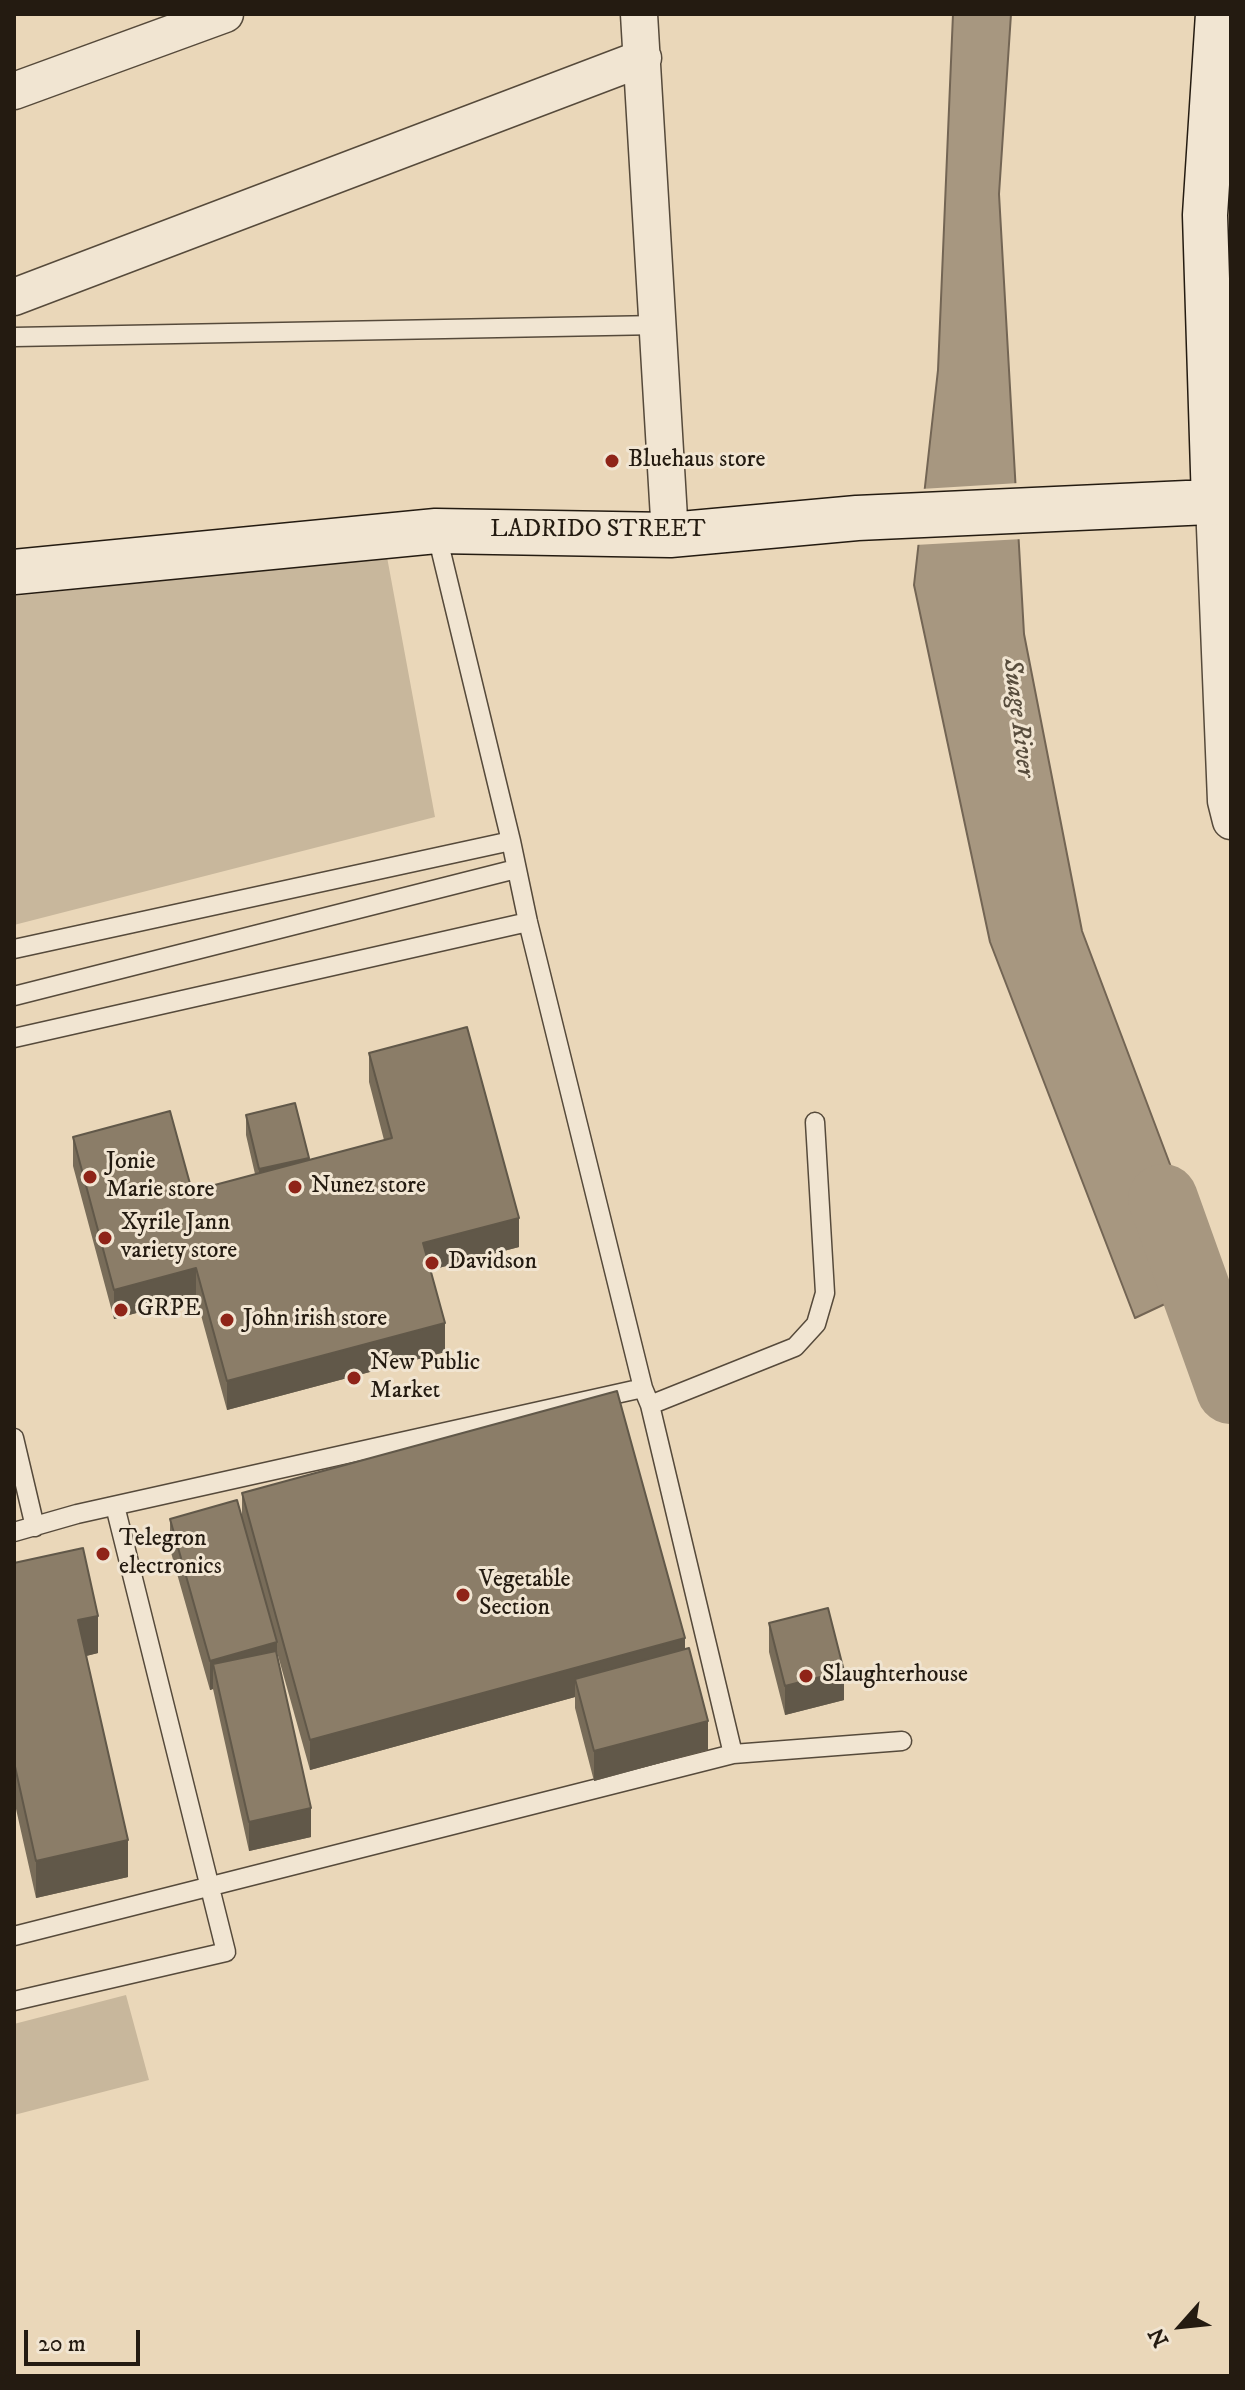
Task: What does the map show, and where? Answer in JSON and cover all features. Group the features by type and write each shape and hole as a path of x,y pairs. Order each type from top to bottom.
{"street":[{"path":"14,91 225,14"},
{"path":"639,14 670,535"},
{"path":"1218,14 1205,215 1222,502 1226,801 1231,821"},
{"path":"14,297 643,58"},
{"name":"LADRIDO STREET","path":"14,572 436,531 670,535 857,518 1222,502"}],"lane":[{"path":"14,337 659,325"},
{"path":"436,531 528,922 733,1754"},
{"path":"14,949 511,841"},
{"path":"14,996 516,869"},
{"path":"14,1038 528,922"},
{"path":"14,1532 115,1506 646,1396 795,1347 816,1324 825,1293 815,1122"},
{"path":"14,1438 35,1527"},
{"path":"14,2001 226,1952 115,1506"},
{"path":"14,1936 733,1754 902,1741"}],"shaded area":[{"path":"387,557 435,817 14,925 14,596"},
{"path":"126,1995 149,2080 14,2115 14,2024"}],"water":[{"path":"953,14 1011,14 999,194 1024,634 1082,931 1214,1281 1135,1318 990,942 914,585 938,370"}],"pier":[{"path":"1019,483 1022,539 915,545 921,489"}],"building":[{"path":"467,1027 519,1218 423,1243 445,1323 227,1381 196,1268 114,1290 73,1137 170,1111 192,1191 392,1138 369,1053"},
{"path":"295,1103 309,1158 259,1169 246,1115"},
{"name":"Vegetable Section","path":"617,1391 685,1638 310,1740 242,1493"},
{"path":"237,1500 277,1642 210,1661 170,1519"},
{"path":"83,1548 98,1616 78,1620 128,1840 36,1861 14,1762 14,1563"},
{"path":"828,1608 844,1671 785,1686 769,1623"},
{"path":"689,1648 708,1721 594,1751 575,1679"},
{"path":"276,1651 311,1808 249,1822 213,1664"}],"waterway":[{"name":"Suage River","path":"1163,1199 1231,1389"}],"place":[{"name":"Bluehaus store","path":"612,461"},
{"name":"Jonie Marie store","path":"90,1177"},
{"name":"Nunez store","path":"295,1187"},
{"name":"Xyrile Jann variety store","path":"105,1238"},
{"name":"Davidson","path":"432,1263"},
{"name":"GRPE","path":"121,1310"},
{"name":"John irish store","path":"227,1320"},
{"name":"New Public Market","path":"354,1378"},
{"name":"Telegron electronics","path":"103,1554"},
{"name":"Vegetable Section","path":"463,1595"},
{"name":"Slaughterhouse","path":"806,1676"}]}
